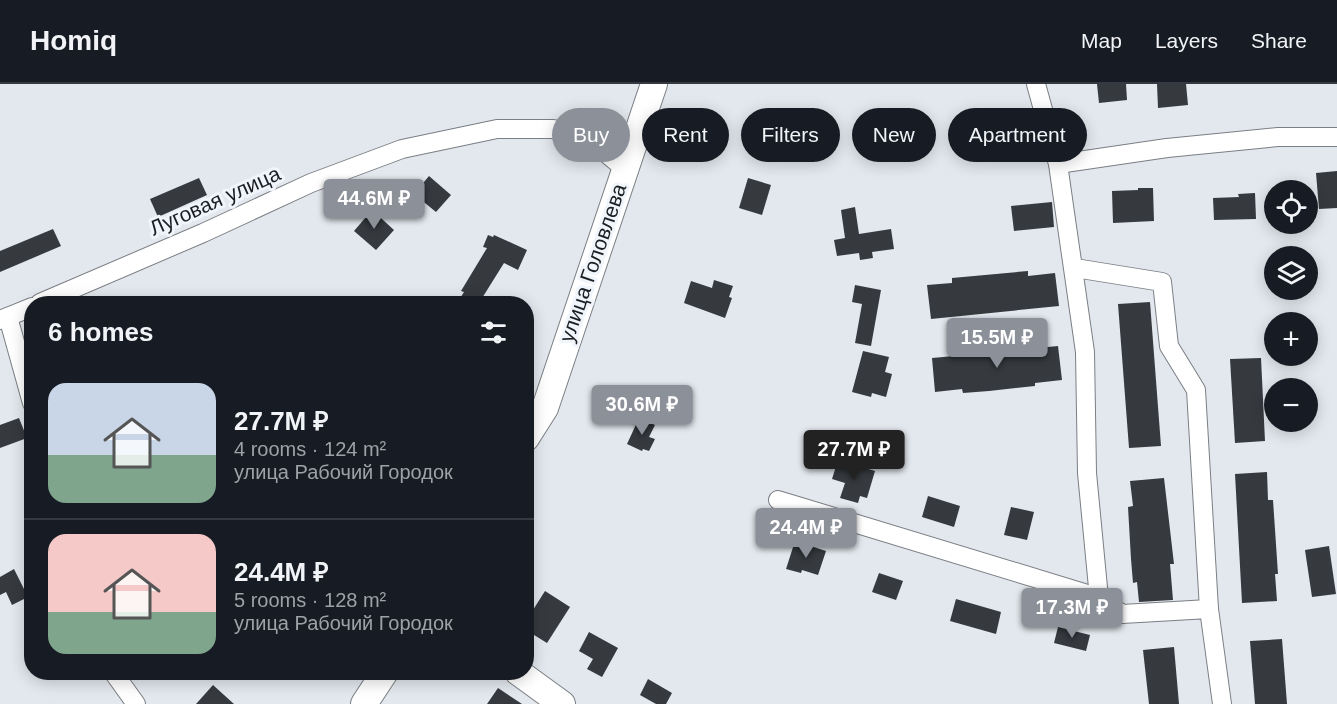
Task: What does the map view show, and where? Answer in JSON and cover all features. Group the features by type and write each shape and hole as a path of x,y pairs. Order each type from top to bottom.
{"main road":[{"name":"улица Головлева","path":"534,425 545,408 654,84"},
{"path":"364,704 380,680"},
{"path":"529,680 562,704"}],"street":[{"path":"1036,84 1058,164 1085,352 1087,473 1099,598"},
{"name":"Луговая улица","path":"56,296 311,183 402,149 497,129 553,129 588,138 625,169"},
{"path":"1058,164 1167,148 1267,138 1337,137"},
{"path":"1074,268 1162,282 1169,346 1196,390 1210,618 1222,704"},
{"path":"24,310 4,318 24,379"},
{"path":"778,500 1081,592 1099,598 1122,614 1210,618"},
{"path":"119,680 136,704"}],"building":[{"path":"1097,84 1126,84 1127,100 1099,103"},
{"path":"1157,84 1186,84 1188,105 1158,108"},
{"path":"1337,171 1337,208 1319,209 1316,173"},
{"path":"429,176 451,195 436,212 414,194"},
{"path":"199,178 207,195 158,217 150,199"},
{"path":"748,178 771,185 762,215 739,208"},
{"path":"1138,188 1153,188 1154,221 1113,223 1112,191 1138,190"},
{"path":"1255,193 1256,219 1214,220 1213,198 1239,197 1238,194"},
{"path":"1052,202 1054,227 1014,231 1011,206"},
{"path":"855,207 859,234 891,229 894,249 872,252 873,258 860,260 859,253 837,256 834,240 845,238 841,210"},
{"path":"372,210 394,230 376,250 354,231"},
{"path":"53,229 61,246 0,272 0,251"},
{"path":"488,235 493,237 494,235 527,250 518,270 504,263 483,296 461,296 464,292 461,291 487,248 483,247"},
{"path":"1028,271 1028,276 1055,273 1059,306 931,319 927,285 952,283 952,278"},
{"path":"714,280 733,286 729,297 732,298 725,318 684,303 691,281 712,288"},
{"path":"855,285 881,290 871,346 855,343 862,304 852,302"},
{"path":"1150,302 1161,446 1129,448 1118,304"},
{"path":"1018,346 1018,350 1058,346 1062,380 1035,383 1035,386 989,391 963,393 962,389 935,392 932,358 976,354 975,350"},
{"path":"863,351 889,357 885,372 892,374 886,397 872,393 871,397 852,392"},
{"path":"1261,358 1265,441 1235,443 1230,359"},
{"path":"19,418 24,430 24,439 0,448 0,425"},
{"path":"639,418 655,425 649,437 655,439 649,451 643,449 642,451 627,444"},
{"path":"838,460 875,471 867,498 860,496 858,503 840,498 845,483 832,479"},
{"path":"1267,472 1268,500 1273,500 1278,574 1275,574 1277,601 1242,603 1235,474"},
{"path":"1164,478 1174,564 1170,564 1173,600 1139,602 1137,582 1133,583 1131,559 1128,507 1133,506 1130,481"},
{"path":"928,496 960,506 954,527 922,517"},
{"path":"1011,507 1034,512 1027,540 1004,535"},
{"path":"795,541 826,551 818,575 802,570 801,573 786,569"},
{"path":"1329,546 1336,594 1312,597 1305,550"},
{"path":"14,569 24,589 24,599 12,605 6,592 0,595 0,577"},
{"path":"879,573 903,581 896,600 872,592"},
{"path":"545,591 570,607 547,643 534,635 534,608"},
{"path":"956,599 1001,612 996,634 950,621"},
{"path":"1058,627 1090,635 1086,651 1054,643"},
{"path":"589,632 618,648 602,677 587,669 593,659 579,651"},
{"path":"1282,639 1287,704 1255,704 1250,641"},
{"path":"1174,647 1179,704 1149,704 1143,650"},
{"path":"648,679 672,693 666,704 656,704 640,695"},
{"path":"213,685 234,704 196,704"},
{"path":"498,688 522,704 487,704"}]}
